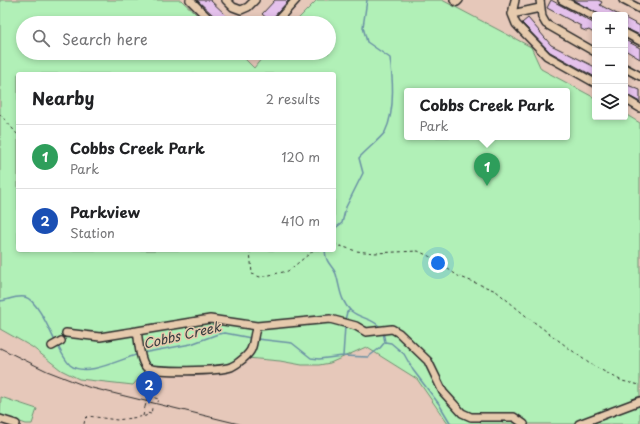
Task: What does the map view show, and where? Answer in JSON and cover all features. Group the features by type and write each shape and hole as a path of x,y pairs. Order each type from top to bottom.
{"street":[{"path":"190,0 206,16"},
{"path":"226,0 241,10 248,7 255,0"},
{"path":"281,16 296,0"},
{"path":"454,0 457,2 459,0"},
{"path":"515,0 512,14 516,24 547,56 592,81"},
{"path":"540,0 542,18 554,30 592,50"},
{"path":"562,0 592,15"},
{"path":"623,0 640,9"},
{"path":"512,14 540,8"},
{"path":"628,35 640,41"},
{"path":"628,70 640,76"},
{"path":"628,101 640,108"},
{"path":"66,333 100,337 210,319 257,326 330,319 366,332 392,329 399,333 428,361 443,392 462,413 471,417 514,418 524,424"},
{"path":"137,331 145,366 154,371 188,371 231,367 252,350 254,333 257,326"},
{"path":"52,346 62,341"},
{"path":"579,424 640,402"},
{"path":"0,419 16,424"}],"path":[{"path":"0,114 16,133"},
{"path":"336,245 356,251 374,253 418,251 431,257 458,276 496,290 526,316 590,364 622,381 640,385"},
{"path":"250,252 252,274 260,278 288,271 312,252"},
{"path":"143,416 148,396 159,399 158,402"},
{"path":"84,424 85,418 88,416 117,420 146,416 147,413 150,414 152,408"}],"green space":[{"path":"0,0 181,0 198,16 16,16 16,60 246,60 254,68 260,60 336,60 336,16 301,16 317,0 442,0 531,47 541,69 592,96 592,120 628,120 628,116 640,123 640,424 448,424 417,379 366,347 330,363 319,365 302,365 247,358 233,368 171,374 149,367 133,385 79,379 61,370 32,347 0,329"},
{"path":"1,397 37,409 32,424 26,424 0,415"}],"building":[{"path":"197,0 210,0 226,15 214,16"},
{"path":"275,0 289,0 275,16 264,16 262,14"},
{"path":"551,0 592,22 592,32 581,29 581,26 547,8"},
{"path":"573,0 598,0 602,2 600,5 613,12 595,12"},
{"path":"528,18 551,45 592,66 592,75 550,52 522,23"},
{"path":"628,20 640,26 640,35 628,29"},
{"path":"628,42 640,48 640,59 628,52"},
{"path":"628,85 640,90 640,102 628,96"}],"waterway":[{"path":"336,228 342,223 346,207 363,173 359,158 385,132 392,106 392,76 390,58 367,42 363,27 367,0"},
{"path":"325,252 328,262 336,274 342,298 347,307 355,314 374,322 380,327"},
{"name":"Cobbs Creek","path":"0,301 19,297 30,299 43,316 55,341"},
{"path":"345,320 347,312 350,310"},
{"path":"343,356 345,326"},
{"path":"383,332 385,342"},
{"name":"Cobbs Creek","path":"142,353 191,344 218,334 225,333 251,338"},
{"name":"Cobbs Creek","path":"257,339 292,343 311,358 319,359 343,356 368,357 385,342 391,343 404,354 413,370 439,404 451,424"},
{"name":"Cobbs Creek","path":"58,346 70,365 85,369 94,369 139,354"}],"tram line":[{"path":"0,348 47,371 88,387 239,424"}],"place":[{"name":"Cobbs Creek Park","path":"487,186"},
{"name":"Parkview","path":"149,404"}]}
